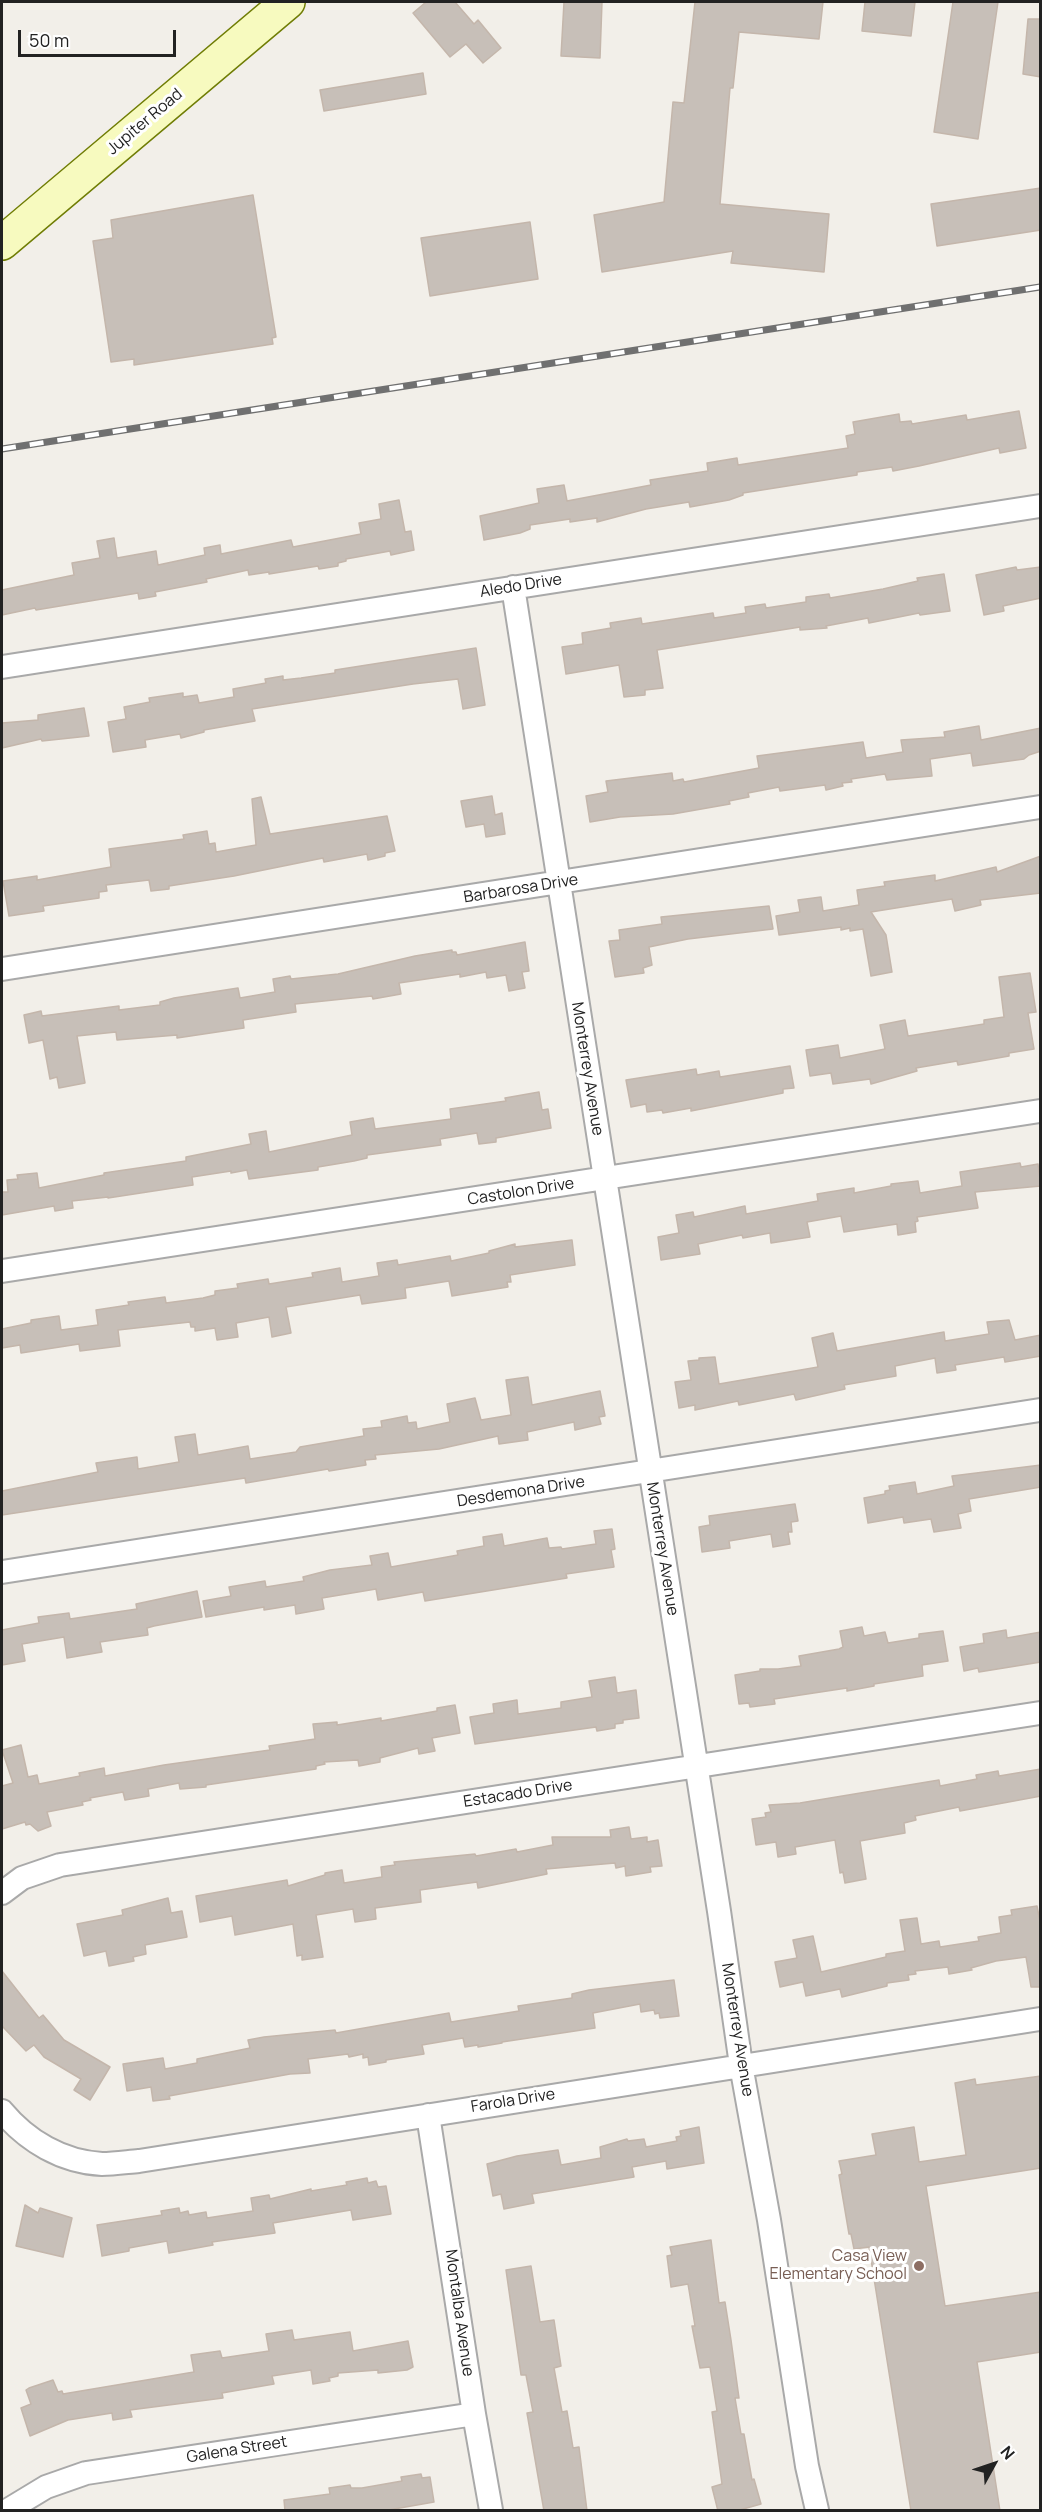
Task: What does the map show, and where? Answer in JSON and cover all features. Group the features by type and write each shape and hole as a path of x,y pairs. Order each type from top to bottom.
{"street":[{"name":"Jupiter Road","path":"2,243 288,2"},
{"name":"Aledo Drive","path":"2,667 1041,506"},
{"name":"Monterrey Avenue","path":"513,587 741,2065 767,2210 807,2466 817,2511"},
{"name":"Barbarosa Drive","path":"2,969 1041,807"},
{"name":"Castolon Drive","path":"2,1271 1041,1111"},
{"name":"Desdemona Drive","path":"2,1572 650,1473 1041,1410"},
{"name":"Estacado Drive","path":"2,1893 22,1878 60,1865 1041,1713"},
{"name":"Farola Drive","path":"2,2111 13,2124 38,2145 73,2158 102,2164 140,2161 1041,2019"},
{"name":"Montalba Avenue","path":"428,2115 491,2511"},
{"name":"Galena Street","path":"8,2511 46,2487 86,2473 474,2414"}],"building":[{"path":"426,2 455,2 474,24 478,20 501,48 483,63 466,44 450,57 413,13"},
{"path":"564,2 602,2 600,58 561,56"},
{"path":"695,2 823,2 819,39 739,32 733,88 730,88 720,204 829,214 824,272 731,263 733,251 602,272 594,215 664,202 673,102 684,103"},
{"path":"865,2 915,2 911,36 862,31"},
{"path":"953,2 998,2 978,139 934,132"},
{"path":"1028,19 1041,19 1041,77 1023,74"},
{"path":"423,73 426,94 324,111 320,90"},
{"path":"1041,188 1041,230 937,246 931,204"},
{"path":"253,195 276,337 272,338 273,344 134,365 134,359 111,362 93,241 113,238 111,220"},
{"path":"530,222 538,279 430,296 421,238"},
{"path":"1019,411 1026,448 1000,453 999,448 893,471 892,467 857,472 857,475 743,493 729,500 690,507 689,502 646,509 597,522 597,518 570,522 570,519 530,525 530,529 520,533 484,540 480,516 539,503 537,489 564,485 567,501 651,485 650,480 708,471 707,463 737,458 738,465 848,448 846,436 855,434 853,422 899,414 900,422 911,421 912,424 966,415 967,420"},
{"path":"399,500 405,532 411,531 414,550 391,555 390,551 346,559 338,563 338,566 319,569 318,566 249,575 248,570 206,579 207,582 155,592 156,596 139,599 138,593 2,615 2,590 74,575 72,563 100,558 97,541 114,538 117,558 156,551 158,565 205,555 204,548 220,545 221,554 291,540 293,547 361,534 359,523 381,519 379,504"},
{"path":"1016,567 1017,570 1041,567 1041,598 1003,606 1004,611 984,615 976,575"},
{"path":"944,574 950,611 920,615 919,613 869,623 868,618 826,626 827,628 800,630 800,627 657,650 663,688 645,690 645,695 624,697 619,665 566,674 562,647 583,644 582,633 611,628 610,623 641,618 642,624 713,613 714,618 746,613 745,607 765,604 766,608 806,602 806,597 829,594 830,598 883,589 918,581 917,578"},
{"path":"476,648 485,705 463,709 458,679 413,684 252,709 255,721 204,730 204,732 181,738 180,734 145,740 146,747 113,752 108,722 126,719 124,707 150,702 149,698 183,693 183,697 197,695 199,703 234,697 233,689 266,683 265,679 283,676 283,680 301,678 335,673 335,670"},
{"path":"84,708 89,736 42,741 41,739 2,748 2,723 38,720 38,715"},
{"path":"979,726 981,740 1041,728 1041,751 1024,759 973,766 971,753 930,759 932,776 887,780 885,774 851,779 852,782 842,783 843,786 826,790 825,785 780,791 779,787 748,793 749,797 729,801 730,804 673,814 620,817 590,822 586,796 608,792 606,781 672,773 673,781 683,779 684,782 759,768 757,756 863,742 866,758 903,752 901,740 945,737 944,732"},
{"path":"492,796 495,815 502,813 505,834 486,837 484,824 466,827 461,801"},
{"path":"261,797 270,834 387,816 395,851 368,860 367,854 324,862 323,858 169,886 169,889 151,891 149,880 106,885 107,891 99,892 99,898 43,906 44,911 9,916 3,881 37,876 37,880 111,867 109,849 184,839 183,835 207,831 209,844 215,843 216,852 256,845 252,799"},
{"path":"1041,856 1041,893 980,900 981,905 955,911 952,899 871,912 886,935 892,972 871,976 863,929 850,931 850,928 841,930 841,927 779,935 776,916 800,912 798,900 821,897 823,911 859,905 857,890 885,886 884,882 935,875 935,881 996,867 997,872"},
{"path":"769,906 773,929 688,939 649,947 652,965 643,968 644,973 615,977 609,941 620,940 619,930 662,924 661,917"},
{"path":"525,942 529,971 522,972 525,988 509,991 506,975 487,978 486,972 460,977 460,974 399,983 401,994 373,999 372,996 295,1004 296,1012 243,1020 244,1028 177,1038 177,1035 117,1040 116,1032 77,1036 85,1083 59,1088 57,1077 50,1079 43,1040 29,1043 24,1015 41,1011 42,1016 119,1006 119,1010 160,1005 160,1002 174,998 238,988 240,998 275,992 273,979 338,974 415,956 452,950 457,955"},
{"path":"1030,973 1036,1012 1028,1013 1034,1049 958,1065 957,1061 916,1068 917,1071 871,1084 870,1079 833,1084 831,1073 810,1076 806,1050 838,1045 840,1058 885,1049 880,1025 905,1020 908,1036 984,1024 984,1020 1004,1017 999,977"},
{"path":"790,1066 794,1088 783,1089 783,1093 691,1111 691,1108 663,1113 662,1110 647,1112 646,1104 631,1107 626,1080 696,1069 697,1075 719,1071 720,1077"},
{"path":"539,1092 542,1110 548,1109 551,1128 496,1138 496,1142 479,1144 477,1133 440,1139 441,1145 367,1155 367,1158 318,1167 318,1170 249,1179 247,1170 231,1173 231,1171 192,1177 193,1185 72,1201 73,1208 55,1211 54,1206 2,1215 2,1192 8,1192 7,1180 18,1179 17,1175 37,1173 39,1188 104,1175 104,1173 186,1161 186,1157 251,1144 249,1134 266,1131 269,1152 352,1135 350,1122 373,1118 375,1129 451,1119 450,1109 506,1101 505,1098"},
{"path":"1020,1163 1021,1167 1038,1164 1041,1186 975,1192 978,1208 917,1217 916,1232 898,1235 897,1224 844,1232 841,1216 807,1222 810,1237 771,1243 770,1233 743,1238 742,1235 698,1244 700,1254 661,1260 658,1237 679,1233 676,1215 693,1212 694,1217 745,1206 746,1214 818,1201 817,1194 854,1188 854,1193 891,1186 891,1184 918,1181 920,1193 962,1186 960,1172"},
{"path":"572,1240 575,1265 510,1275 511,1282 507,1282 508,1287 452,1296 449,1281 405,1288 406,1298 362,1304 360,1295 286,1307 291,1333 272,1337 269,1317 236,1323 238,1337 217,1340 215,1328 195,1331 195,1327 191,1327 190,1322 118,1330 120,1346 80,1351 79,1344 21,1353 20,1345 2,1348 2,1329 31,1323 31,1320 59,1316 61,1330 98,1325 96,1310 129,1305 128,1302 165,1297 166,1303 203,1298 215,1295 215,1291 238,1288 237,1284 268,1279 269,1284 313,1277 312,1273 340,1268 342,1282 379,1276 377,1263 397,1260 398,1265 450,1256 451,1261 489,1253 489,1251 515,1244 515,1247"},
{"path":"1009,1320 1015,1340 1041,1335 1041,1356 1005,1362 1004,1357 955,1365 956,1370 937,1373 935,1358 895,1366 896,1376 844,1385 845,1389 796,1400 794,1394 739,1405 738,1401 695,1410 695,1405 679,1408 675,1382 691,1380 688,1361 699,1360 699,1358 715,1357 719,1384 818,1367 812,1338 833,1333 837,1351 944,1332 945,1341 989,1334 987,1322"},
{"path":"528,1377 532,1405 600,1391 605,1416 599,1417 601,1424 575,1430 574,1422 527,1432 528,1440 499,1444 498,1436 439,1449 375,1455 376,1459 365,1460 366,1465 329,1471 328,1469 246,1483 245,1478 2,1515 2,1491 98,1472 96,1463 137,1457 138,1469 179,1462 175,1437 195,1434 198,1455 248,1446 250,1459 296,1452 300,1447 364,1436 363,1429 382,1427 381,1421 407,1416 408,1423 416,1422 417,1429 450,1422 447,1404 475,1398 481,1420 511,1415 506,1380"},
{"path":"1041,1465 1041,1487 969,1499 971,1511 958,1514 961,1528 934,1532 931,1519 904,1523 903,1517 868,1523 864,1498 885,1494 885,1491 890,1490 889,1486 915,1482 917,1494 954,1486 952,1476"},
{"path":"795,1504 798,1521 791,1522 792,1532 788,1532 790,1544 773,1547 771,1534 729,1541 730,1548 702,1552 699,1527 710,1525 709,1516"},
{"path":"612,1529 615,1549 611,1550 614,1567 566,1574 567,1578 425,1601 423,1592 378,1600 376,1589 322,1598 324,1609 296,1614 295,1605 264,1610 264,1607 206,1617 203,1601 231,1596 229,1587 265,1581 266,1587 304,1581 303,1577 330,1570 372,1565 370,1556 388,1553 391,1567 458,1555 457,1551 484,1546 483,1537 502,1534 504,1546 547,1538 549,1548 561,1547 562,1549 596,1544 594,1531"},
{"path":"197,1591 202,1617 147,1628 148,1635 100,1642 102,1652 67,1658 64,1637 22,1644 25,1661 2,1665 2,1630 39,1623 38,1617 69,1613 70,1619 137,1609 136,1604"},
{"path":"862,1627 864,1636 885,1632 888,1643 919,1638 919,1634 943,1631 948,1661 922,1665 923,1676 847,1691 847,1688 774,1699 775,1704 750,1707 749,1703 739,1704 735,1675 760,1671 760,1669 801,1666 799,1656 839,1649 843,1647 840,1631"},
{"path":"1006,1630 1007,1638 1041,1632 1041,1662 979,1672 978,1668 964,1671 960,1647 984,1643 983,1634"},
{"path":"615,1677 617,1693 636,1690 639,1718 623,1720 623,1723 615,1724 615,1728 597,1731 596,1727 475,1744 470,1717 494,1713 493,1704 517,1700 518,1714 561,1708 561,1702 592,1697 589,1681"},
{"path":"455,1705 460,1733 432,1738 435,1751 419,1754 418,1748 380,1758 380,1762 359,1766 358,1760 324,1762 325,1764 316,1766 316,1769 206,1785 206,1787 180,1789 179,1783 148,1789 149,1796 125,1800 123,1792 90,1798 91,1800 82,1802 83,1805 47,1812 51,1826 38,1831 30,1824 26,1825 25,1822 2,1829 2,1786 13,1783 2,1750 21,1745 28,1777 37,1775 39,1784 80,1776 79,1773 104,1768 105,1776 270,1750 269,1746 315,1739 313,1724 337,1722 337,1725 381,1718 381,1721 437,1711 437,1708"},
{"path":"1041,1769 1041,1796 960,1811 959,1807 915,1816 916,1820 904,1823 905,1833 860,1841 866,1879 845,1883 843,1872 840,1873 835,1840 795,1847 796,1854 778,1857 776,1842 756,1845 752,1819 766,1817 765,1813 771,1812 769,1805 800,1803 939,1780 940,1786 977,1779 976,1775 998,1771 999,1776"},
{"path":"629,1827 631,1839 647,1837 647,1842 658,1840 662,1866 650,1867 651,1872 626,1876 625,1866 616,1868 615,1863 546,1869 547,1874 478,1888 477,1882 420,1890 421,1902 375,1908 376,1919 355,1922 353,1909 316,1915 323,1957 302,1960 302,1955 297,1956 293,1924 235,1935 232,1916 200,1922 196,1896 287,1880 288,1886 325,1875 325,1873 342,1870 344,1883 382,1877 381,1867 395,1865 394,1862 475,1854 476,1856 516,1849 517,1852 553,1845 552,1837 611,1837 610,1830"},
{"path":"168,1898 171,1913 182,1911 187,1937 145,1945 146,1954 133,1957 134,1961 109,1966 106,1951 84,1956 77,1924 123,1915 122,1910"},
{"path":"1037,1906 1041,1926 1041,1987 1031,1987 1026,1957 996,1961 971,1968 972,1970 949,1974 948,1967 915,1971 916,1974 908,1975 909,1980 887,1983 887,1986 842,1997 840,1989 806,1996 803,1982 780,1987 775,1962 797,1958 793,1940 813,1936 821,1972 905,1951 900,1920 917,1918 921,1944 939,1941 940,1947 979,1941 978,1937 1001,1933 999,1917 1012,1915 1011,1910"},
{"path":"2,1971 39,2018 43,2015 64,2040 110,2067 90,2100 74,2090 81,2079 44,2057 34,2045 26,2051 2,2026"},
{"path":"674,1980 679,2016 660,2018 659,2013 655,2014 654,2010 641,2012 640,2004 593,2013 595,2028 478,2047 478,2045 465,2047 463,2038 422,2045 424,2054 369,2065 368,2057 363,2058 363,2054 308,2059 310,2073 290,2074 169,2096 170,2099 153,2101 151,2087 127,2091 123,2064 163,2058 165,2069 197,2063 197,2059 250,2048 248,2040 264,2037 335,2030 336,2033 449,2013 451,2022 519,2011 518,2006 572,1998 572,1994 589,1990"},
{"path":"1041,2076 1041,2168 926,2186 945,2306 1041,2292 1041,2352 977,2362 1000,2511 911,2511 869,2247 854,2249 851,2234 849,2234 839,2175 842,2174 839,2161 876,2155 872,2134 914,2127 919,2162 966,2155 955,2083 975,2079 976,2085"},
{"path":"699,2127 704,2163 667,2169 666,2161 632,2167 634,2177 532,2194 534,2203 504,2209 501,2194 493,2196 487,2164 517,2156 558,2150 561,2165 601,2158 600,2147 627,2139 628,2141 644,2139 646,2147 677,2141 676,2137 681,2136 680,2131"},
{"path":"367,2178 368,2183 376,2181 378,2187 386,2186 391,2214 353,2220 351,2210 273,2223 275,2233 212,2242 213,2245 169,2253 167,2241 102,2256 97,2225 162,2215 161,2211 179,2208 180,2213 188,2211 189,2215 206,2212 207,2218 253,2211 251,2198 269,2195 270,2199 311,2189 311,2191 347,2185 346,2182"},
{"path":"25,2205 38,2213 40,2208 72,2218 63,2257 16,2246"},
{"path":"711,2240 719,2303 725,2302 731,2340 739,2398 735,2398 741,2434 744,2434 752,2480 754,2479 761,2504 736,2511 718,2511 712,2487 722,2484 712,2412 717,2411 710,2367 700,2368 692,2326 695,2326 688,2284 671,2287 667,2256 672,2255 670,2247"},
{"path":"531,2266 540,2322 554,2320 561,2366 554,2368 562,2412 567,2411 573,2448 579,2447 587,2511 544,2511 527,2413 533,2412 526,2375 521,2375 506,2270"},
{"path":"292,2330 294,2340 350,2332 353,2351 408,2341 413,2367 407,2370 378,2373 378,2370 338,2373 338,2376 329,2378 330,2381 313,2384 311,2370 272,2376 274,2384 222,2393 223,2398 130,2410 132,2417 113,2420 112,2413 68,2420 30,2436 21,2408 31,2404 26,2390 29,2388 53,2380 58,2392 62,2391 63,2394 194,2372 191,2355 220,2351 222,2358 269,2351 266,2334"},
{"path":"421,2474 422,2478 430,2477 434,2502 383,2511 285,2511 284,2500 330,2494 329,2488 350,2485 351,2488 362,2488 402,2481 401,2477"}],"railway":[{"path":"2,449 1040,287"}],"place":[{"name":"Casa View Elementary School","path":"919,2266"}]}
